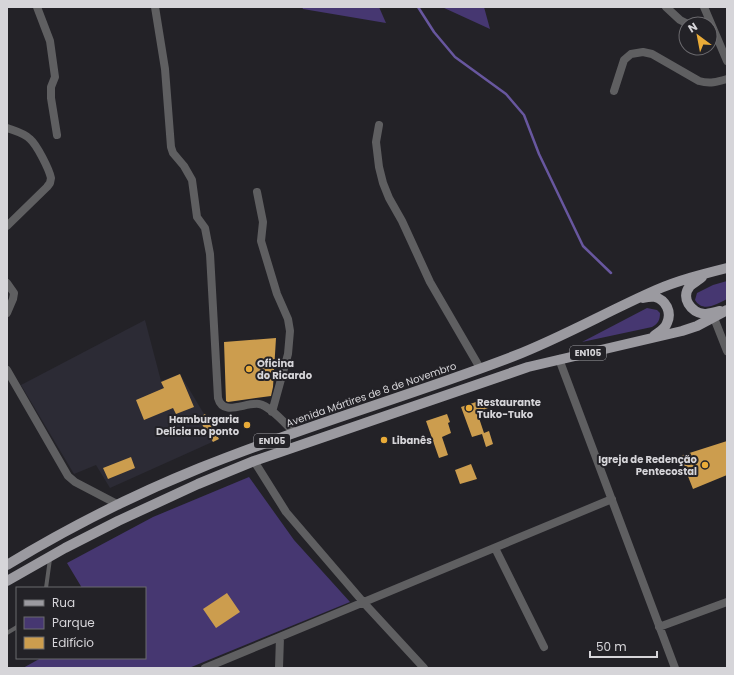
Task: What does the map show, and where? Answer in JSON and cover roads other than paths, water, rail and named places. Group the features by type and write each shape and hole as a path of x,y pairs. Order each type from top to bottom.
{"main road":[{"name":"Avenida Mártires de 8 de Novembro","path":"7,565 82,523 199,468 514,356 548,342 669,285 727,268"},
{"path":"707,273 690,286 686,293 686,300 693,310 706,314 727,310"},
{"path":"639,298 654,297 662,300 667,305 668,310 667,323 662,330 647,340"},
{"name":"EN105","path":"7,581 50,556 145,508 254,461 490,379 528,367 682,331 714,318 727,310"}],"street":[{"path":"37,7 50,41 55,77 51,98 57,135"},
{"path":"155,7 165,69 171,147 173,153 184,166 192,180 197,217 205,228 210,254 219,404 224,408 249,404 264,406 295,433"},
{"path":"666,7 678,18"},
{"path":"704,7 727,61"},
{"path":"718,45 722,49"},
{"path":"614,92 624,60 632,54 643,52 652,54 699,81 715,83 727,79"},
{"path":"379,125 376,142 379,166 388,198 402,222 430,282 480,368"},
{"path":"7,128 30,139 51,178 50,183 7,226"},
{"path":"257,192 263,222 261,241 277,294 288,319 290,331 288,354 272,412"},
{"path":"7,283 14,293 7,313"},
{"path":"714,318 727,351"},
{"path":"559,360 675,668"},
{"path":"7,370 68,476 75,482 119,505"},
{"path":"254,461 286,512 364,602 424,668"},
{"path":"205,668 612,499"},
{"path":"494,548 544,648"},
{"path":"660,627 727,602"},
{"path":"279,668 280,637"}],"lane":[{"path":"46,587 50,556"},
{"path":"7,633 16,628"}],"waterway":[{"path":"418,7 434,32 455,57 506,94 524,115 539,154 583,246 611,273"}],"place":[{"name":"Oficina do Ricardo","path":"249,369"},
{"name":"Restaurante Tuko-Tuko","path":"469,408"},
{"name":"Hamburgaria Delícia no ponto","path":"247,425"},
{"name":"Libanês","path":"384,440"},
{"name":"Igreja de Redenção Pentecostal","path":"705,465"}]}
